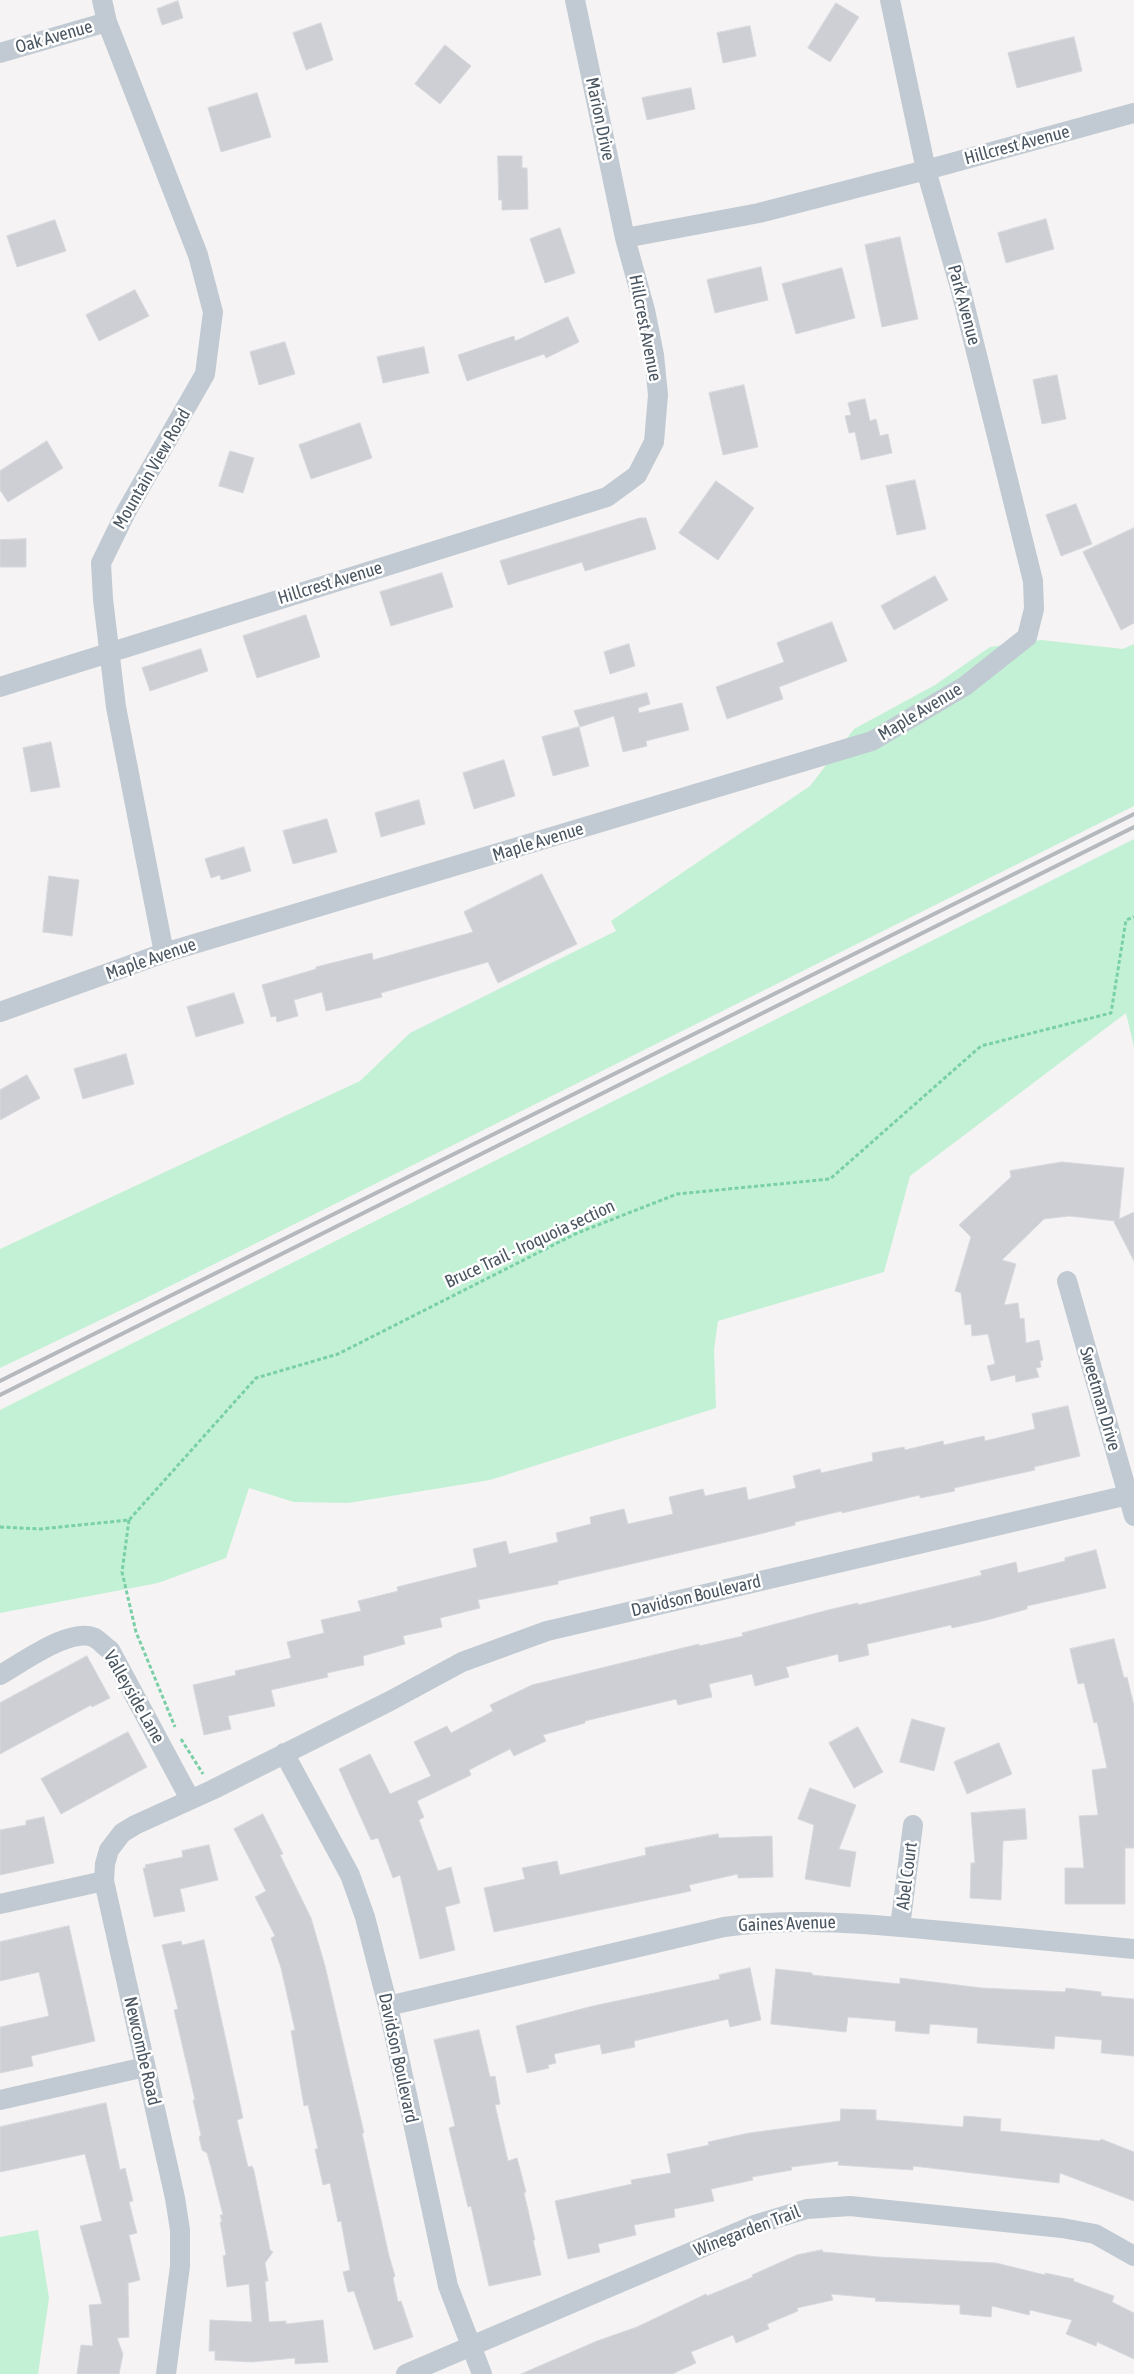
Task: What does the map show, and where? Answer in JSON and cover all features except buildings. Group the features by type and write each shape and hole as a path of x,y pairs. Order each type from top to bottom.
{"street":[{"name":"Mountain View Road","path":"102,0 107,22 198,256 213,312 205,374 171,437 126,512 101,563 116,706 164,953"},
{"name":"Marion Drive","path":"575,0 626,238"},
{"name":"Park Avenue","path":"890,0 926,170 961,290 1033,580 1034,609"},
{"name":"Oak Avenue","path":"0,53 107,22"},
{"name":"Hillcrest Avenue","path":"0,688 109,652 607,497 637,474 654,442 658,395 652,346 626,238 760,213 1134,113"},
{"name":"Maple Avenue","path":"0,1012 164,953 872,741 964,686 1027,637 1034,609"},
{"name":"Sweetman Drive","path":"1067,1281 1134,1516"},
{"name":"Davidson Boulevard","path":"212,1790 390,1701 462,1662 547,1631 1128,1495"},
{"name":"Valleyside Lane","path":"0,1675 64,1639 76,1636 95,1638 110,1650 190,1799"},
{"name":"Davidson Boulevard","path":"284,1753 350,1876 365,1917 388,2006 448,2286 482,2374"},
{"name":"Newcombe Road","path":"166,2374 180,2266 180,2230 175,2198 104,1881 105,1864 109,1850 122,1834 135,1825 212,1790"},
{"name":"Abel Court","path":"900,1927 913,1825"},
{"path":"0,1904 104,1881"},
{"name":"Gaines Avenue","path":"388,2006 724,1927 760,1922 845,1923 1134,1949"},
{"path":"0,2100 146,2067"},
{"name":"Winegarden Trail","path":"406,2374 758,2224 807,2209 850,2206 1062,2228 1095,2234 1134,2256"}],"path":[{"name":"Bruce Trail - Iroquoia section","path":"129,1520 256,1378 338,1354 575,1234 677,1194 830,1179 981,1046 1111,1014 1126,920 1134,917"},
{"path":"0,1527 40,1529 129,1520 122,1572 136,1632 176,1730 212,1790"}],"green space":[{"path":"1041,640 1123,649 1134,644 1134,806 144,1299 0,1368 0,1249 360,1081 410,1033 616,931 611,921 810,786 854,729 935,685 990,647"},
{"path":"1134,839 1134,1047 1126,1013 910,1176 884,1272 718,1321 714,1350 716,1408 490,1480 348,1503 294,1502 249,1488 226,1558 158,1583 0,1613 0,1410"},
{"path":"38,2230 49,2298 38,2374 0,2374 0,2237"}],"railway":[{"path":"0,1381 1134,814"},
{"path":"0,1395 1134,827"}]}
